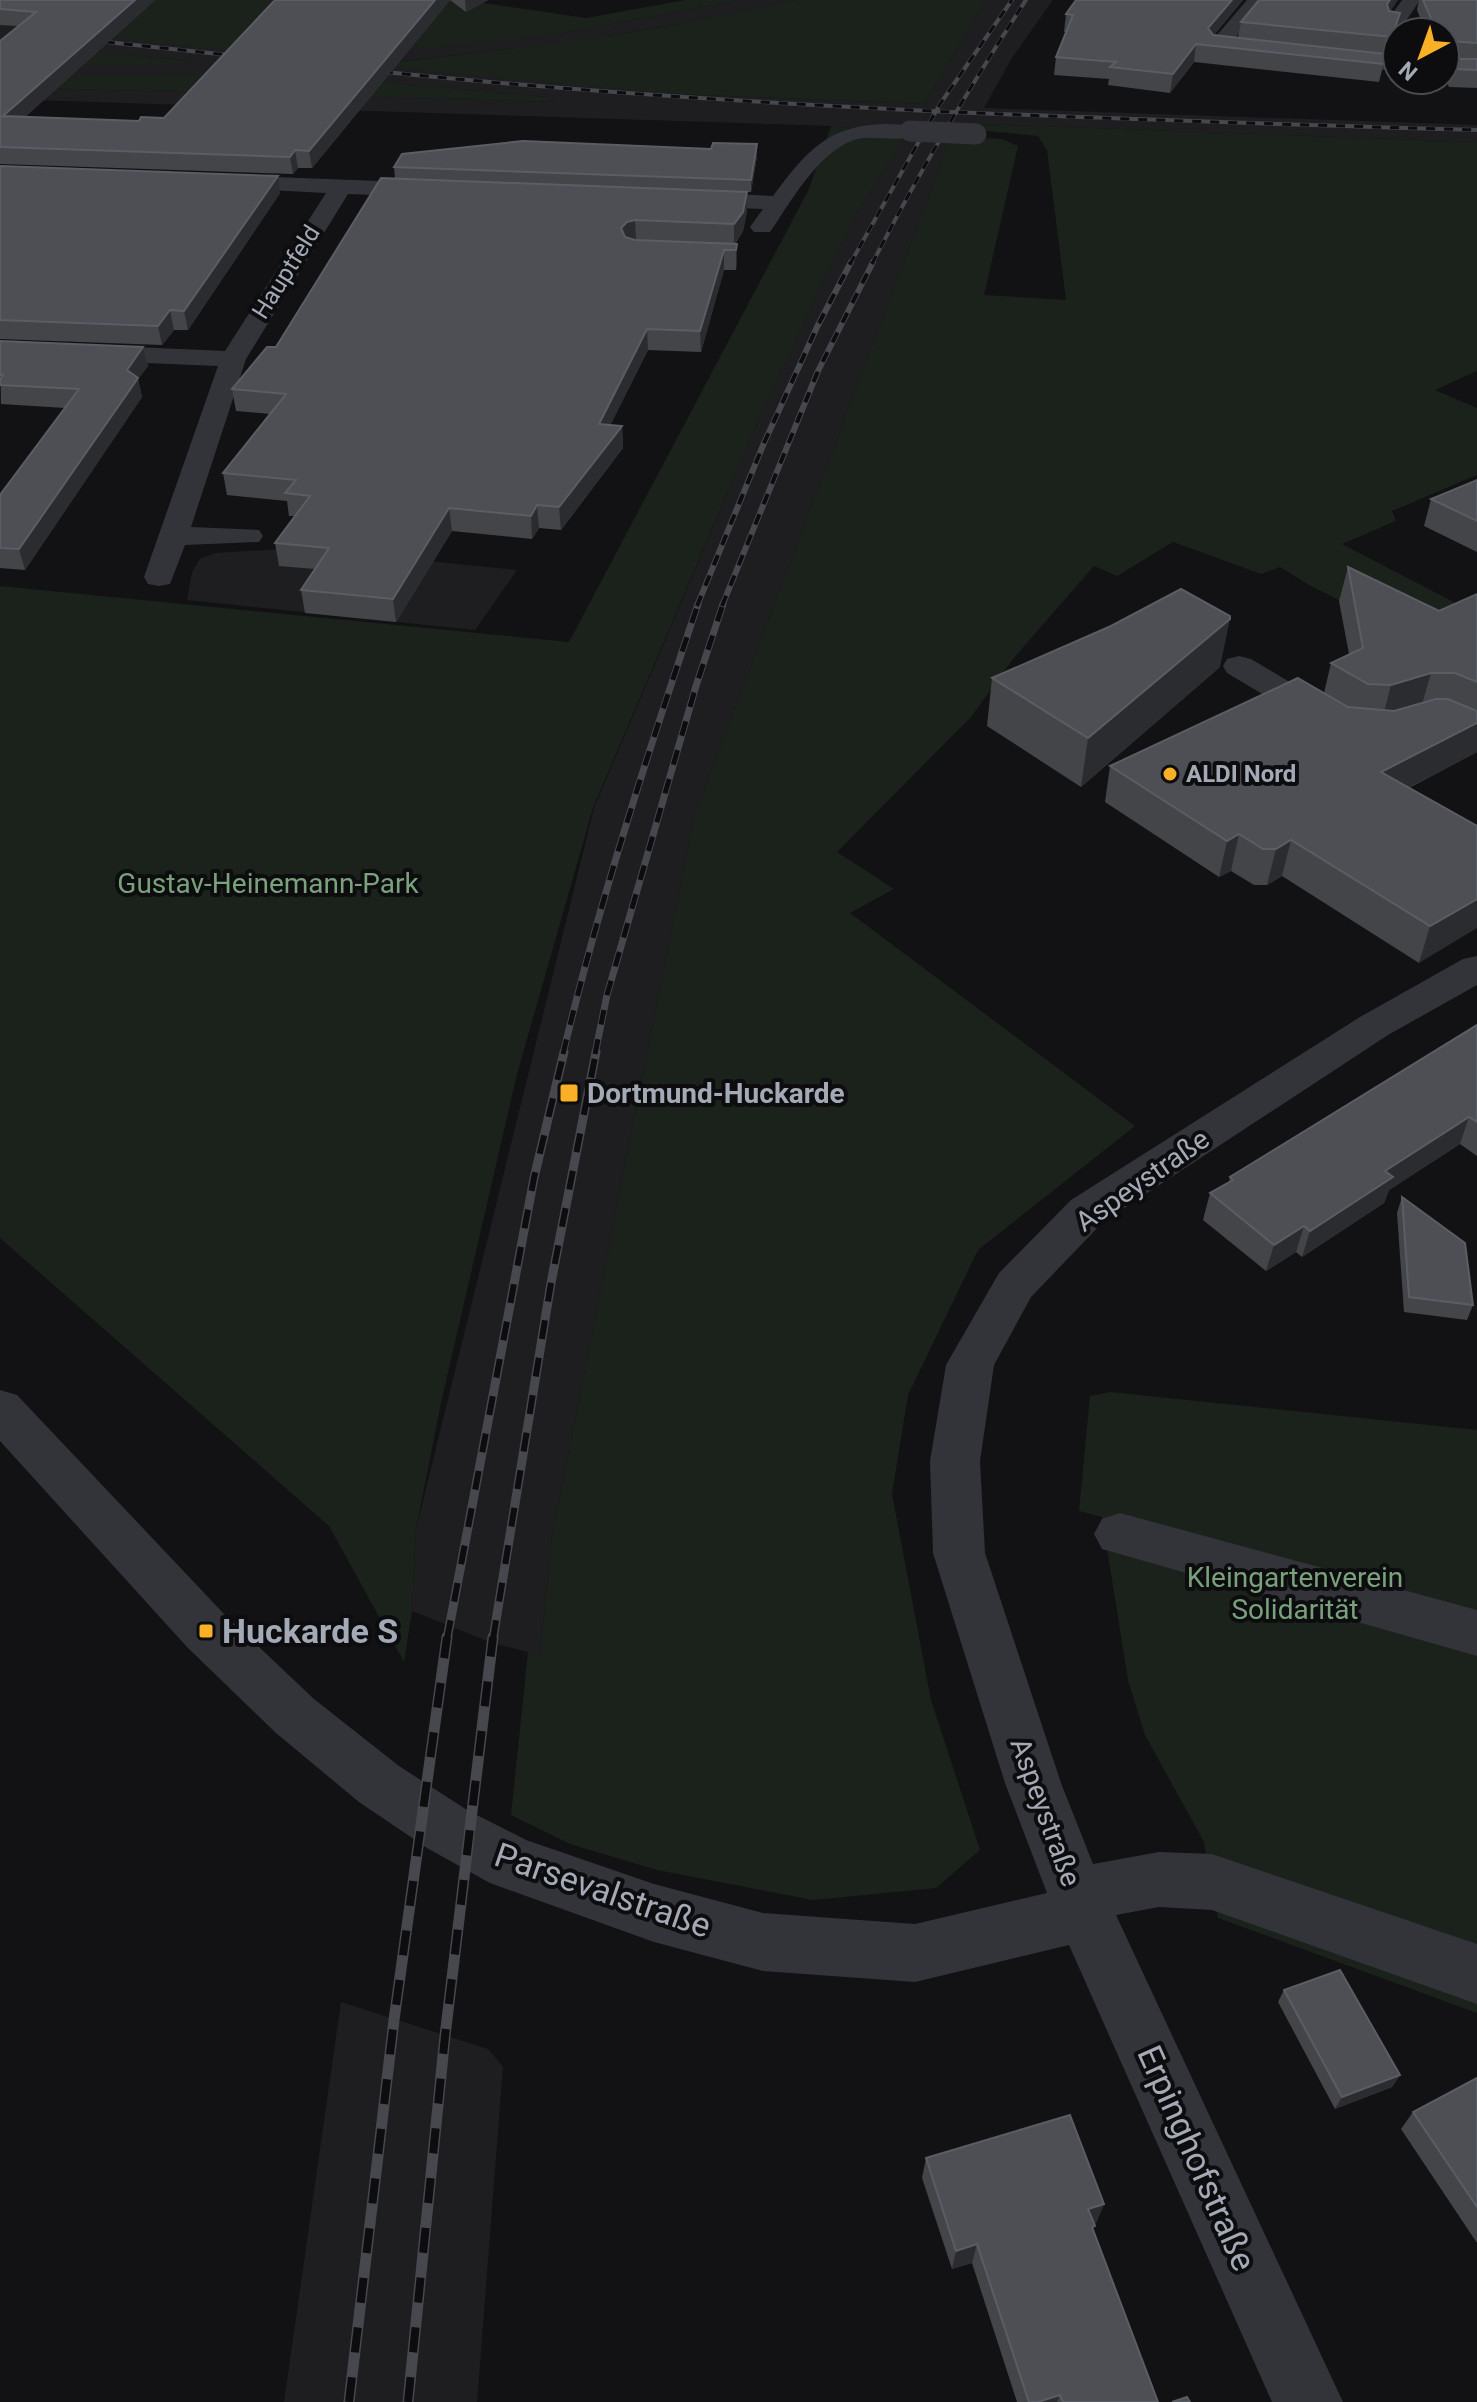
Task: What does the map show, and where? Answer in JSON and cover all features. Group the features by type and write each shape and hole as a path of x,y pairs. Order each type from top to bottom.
{"street":[{"path":"1257,0 1218,46 1297,49 1381,63"},
{"path":"1367,62 1411,0"},
{"path":"751,236 833,141 858,132 976,134"},
{"path":"201,181 448,190"},
{"name":"Hauptfeld","path":"159,577 233,359 341,186"},
{"path":"659,198 780,203"},
{"path":"0,349 233,359"},
{"path":"173,536 248,536"},
{"path":"1239,666 1351,732"},
{"name":"Aspeystraße","path":"1081,1905 1033,1783 959,1553 955,1461 970,1365 1015,1285 1087,1211 1374,1026 1477,968"},
{"name":"Parsevalstraße","path":"0,1409 206,1631 295,1716 379,1784 447,1829 511,1863 654,1913 763,1942 915,1953 1081,1905 1147,1878 1177,1877 1212,1882 1477,1974"},
{"path":"1120,1534 1477,1633"},
{"name":"Erpinghofstraße","path":"1081,1905 1308,2402"}],"shaded area":[{"path":"741,0 797,0 734,15 564,43 373,64 657,93 924,104 986,0 1053,0 1012,58 984,108 1477,125 1477,142 979,124 951,137 694,817 552,1536 540,1655 492,1643 412,1611 416,1529 594,808 754,430 851,222 906,135 831,126 0,99 0,87 556,102 547,97 363,80 218,75 0,75 0,65 197,62 0,43 0,27 557,34"},
{"path":"298,548 517,570 475,630 187,600 192,572 200,559 215,553"},
{"path":"341,2002 488,2049 503,2067 477,2402 284,2402"}],"green space":[{"path":"0,0 463,0 586,18 685,0 741,0 557,34 316,59 0,27"},
{"path":"797,0 986,0 924,104 657,93 368,65 637,31"},
{"path":"0,43 23,44 204,63 70,67"},
{"path":"0,75 218,75 363,80 547,97 558,102 0,87"},
{"path":"978,124 1477,142 1477,371 1435,390 1477,408 1477,475 1392,511 1396,521 1342,544 1471,611 1398,630 1280,567 1261,574 1173,542 1117,576 1094,566 1013,659 971,717 837,852 894,889 850,913 1135,1126 978,1250 908,1395 892,1494 931,1700 980,1850 936,1888 813,1900 657,1870 570,1844 511,1815 528,1652 540,1654 552,1536 694,817 951,137 1001,139 1018,146 984,295 1066,300 1047,150 1038,136 977,130"},
{"name":"Gustav-Heinemann-Park","path":"831,126 906,135 851,222 754,430 593,808 517,1074 441,1403 416,1529 412,1611 404,1662 329,1526 0,1238 0,586 569,642 808,191"},
{"name":"Kleingartenverein Solidarität","path":"1110,1392 1477,1430 1477,2013 1218,1918 1204,1842 1145,1735 1128,1680 1102,1517 1079,1511 1090,1396"}],"building":[{"path":"0,0 135,0 3,116 139,121 141,117 164,118 275,0 435,0 309,151 295,150 290,157 0,147 0,41 36,12 0,9"},
{"path":"1076,0 1232,0 1208,28 1213,35 1381,53 1381,64 1196,44 1173,74 1110,67 1116,62 1056,57 1073,15 1066,14"},
{"path":"1259,0 1390,0 1387,4 1389,11 1400,13 1399,16 1381,16 1381,36 1241,22"},
{"path":"1423,0 1477,0 1477,43 1461,42 1461,16 1430,16"},
{"path":"1461,59 1477,59 1477,70 1461,69"},
{"path":"523,141 711,149 713,143 757,144 751,180 394,167 402,154"},
{"path":"0,166 278,176 184,311 170,310 158,326 0,320"},
{"path":"381,178 747,192 743,212 734,224 635,220 621,228 625,237 635,240 737,244 736,250 724,250 700,331 647,329 599,424 622,426 559,507 537,505 531,516 449,508 393,599 301,590 329,548 275,543 310,496 285,493 296,480 223,473 286,394 232,389 267,347 276,347"},
{"path":"0,341 143,347 127,370 138,378 19,549 0,548 0,495 79,389 0,385 3,375 0,375"},
{"path":"1477,480 1477,521 1431,499"},
{"path":"1348,567 1439,611 1477,594 1477,682 1455,673 1431,673 1391,685 1368,684 1331,663 1363,648"},
{"path":"1181,589 1230,616 1230,619 1088,738 992,678 1111,626"},
{"path":"1298,678 1348,707 1394,711 1436,699 1448,699 1477,711 1477,723 1381,772 1477,826 1477,899 1430,926 1291,840 1276,849 1263,849 1239,834 1227,841 1110,766"},
{"path":"1477,1025 1477,1122 1469,1117 1385,1171 1393,1177 1310,1231 1304,1226 1274,1245 1210,1193 1233,1180 1230,1177"},
{"path":"1402,1197 1465,1243 1473,1305 1409,1297"},
{"path":"1340,1970 1400,2075 1342,2097 1284,1990"},
{"path":"1477,2078 1477,2207 1413,2112"},
{"path":"1070,2115 1104,2204 1088,2209 1095,2226 1092,2227 1158,2402 1063,2402 1060,2395 1029,2402 977,2244 956,2251 926,2158"},
{"path":"1187,2397 1190,2402 1172,2402"}],"railway":[{"path":"936,111 1012,0"},
{"path":"957,112 1026,0"},
{"path":"88,40 247,57"},
{"path":"366,70 644,94 936,111"},
{"path":"850,264 936,111"},
{"path":"936,111 957,112"},
{"path":"872,264 957,112"},
{"path":"957,112 1477,130"},
{"path":"697,606 764,443 817,327 851,262"},
{"path":"722,606 818,371 873,262"},
{"path":"563,1054 608,884 698,604"},
{"path":"595,1054 607,995 696,686 723,604"},
{"path":"447,1639 534,1178 564,1052"},
{"path":"493,1639 551,1283 596,1052"},
{"path":"349,2402 394,2020 447,1637"},
{"path":"408,2402 445,2036 493,1637"}],"place":[{"name":"ALDI Nord","path":"1170,774"},
{"name":"Dortmund-Huckarde","path":"569,1093"},
{"name":"Huckarde S","path":"206,1631"}]}
